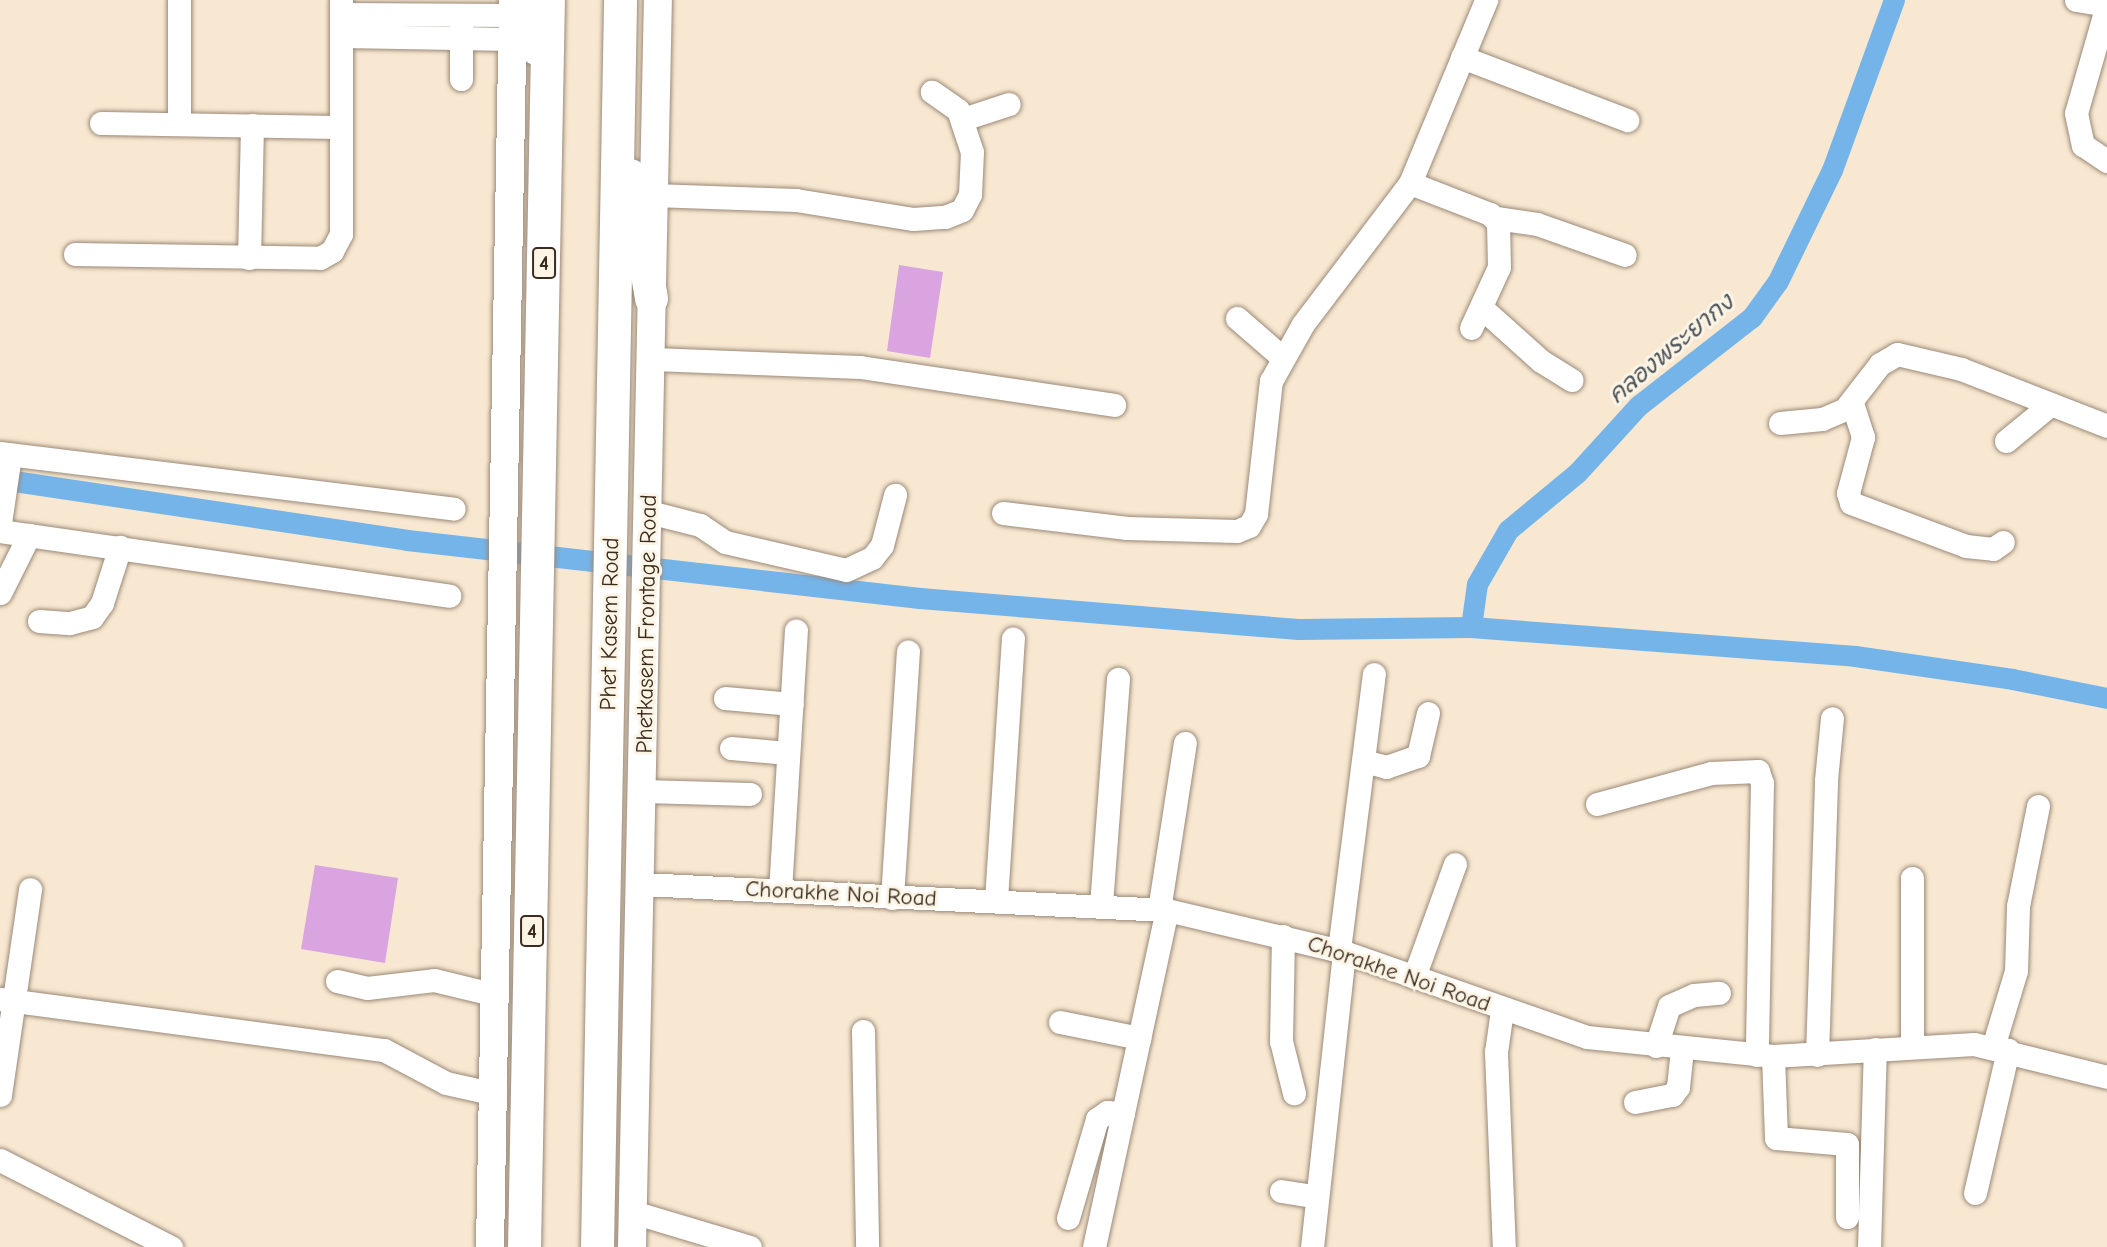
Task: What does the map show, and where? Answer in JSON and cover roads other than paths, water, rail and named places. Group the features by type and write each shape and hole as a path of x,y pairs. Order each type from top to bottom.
{"highway":[{"name":"4","path":"524,1247 539,615 548,0"},
{"name":"Phet Kasem Road","path":"597,1247 611,616 616,122 620,0"},
{"path":"515,14 546,95"},
{"path":"616,122 629,167 651,298"}],"main road":[{"name":"Phetkasem Frontage Road","path":"632,1247 644,791 658,0"},
{"name":"4","path":"490,1247 499,608 515,14"}],"street":[{"path":"179,0 179,124"},
{"path":"1003,513 1128,528 1237,531 1249,526 1256,514 1266,403 1283,358 1303,324 1410,183 1486,0"},
{"path":"2076,0 2107,5 2076,113 2083,145 2107,160"},
{"path":"461,7 461,79"},
{"path":"342,17 461,7 515,14"},
{"path":"342,17 461,38 515,14"},
{"path":"75,254 320,258 332,251 341,234 342,17"},
{"path":"1462,57 1628,120"},
{"path":"653,195 796,200 913,219 945,217 961,210 974,175 963,119 948,99 932,92"},
{"path":"963,119 1009,104"},
{"path":"101,123 340,127"},
{"path":"248,258 252,125"},
{"path":"1410,183 1496,218 1537,224 1625,255"},
{"path":"1471,328 1483,309 1499,267 1496,218"},
{"path":"1483,309 1541,361 1570,380"},
{"path":"1237,318 1283,358"},
{"path":"1780,423 1822,419 1852,403 1880,364 1904,354 1961,369 2107,426"},
{"path":"653,359 860,368 1114,405"},
{"path":"1852,403 1863,437 1848,493 1851,503 1966,546 1993,549 2003,542"},
{"path":"2006,441 2051,404"},
{"path":"449,596 29,535 1,522 6,459 454,509"},
{"path":"649,518 700,525 725,542 846,570 872,558 882,545 895,495"},
{"path":"0,593 29,535"},
{"path":"39,621 69,623 92,617 102,603 120,547"},
{"path":"780,891 796,630"},
{"path":"996,900 1013,639"},
{"path":"892,898 908,652"},
{"path":"1312,1247 1374,674"},
{"path":"1101,905 1118,679"},
{"path":"725,698 792,704"},
{"path":"1364,761 1394,766 1418,756 1427,713"},
{"path":"1817,1055 1826,780 1832,719"},
{"path":"1094,1247 1139,1038 1163,910 1185,743"},
{"path":"731,748 788,753"},
{"path":"1597,804 1711,774 1758,771 1762,783 1765,1056 1776,1138 1847,1143 1847,1217"},
{"path":"644,791 750,794"},
{"path":"1975,1193 2018,962 2018,905 2038,806"},
{"path":"1414,977 1455,864"},
{"path":"1912,878 1912,1045"},
{"name":"Chorakhe Noi Road","path":"642,884 1163,910 1342,951 1502,1010 1587,1037 1682,1050 1765,1056 1817,1055 1912,1045 2000,1048 2107,1077"},
{"path":"0,1095 7,1000 30,889"},
{"path":"1283,936 1280,1041 1294,1093"},
{"path":"337,981 367,988 434,979 492,994"},
{"path":"1656,1046 1669,1006 1694,995 1719,993"},
{"path":"7,1000 384,1050 446,1083 491,1093"},
{"path":"1502,1010 1496,1052 1504,1247"},
{"path":"1060,1022 1139,1038"},
{"path":"863,1031 867,1247"},
{"path":"1868,1247 1875,1049"},
{"path":"1635,1102 1672,1095 1678,1087 1682,1050"},
{"path":"1068,1218 1097,1119 1107,1112 1123,1113"},
{"path":"0,1160 171,1247"},
{"path":"1281,1191 1317,1197"},
{"path":"632,1212 750,1247"}],"waterway":[{"name":"คลองพระยากง","path":"1471,627 1477,584 1508,530 1577,473 1638,406 1752,317 1778,281 1832,170 1894,0"},
{"path":"0,479 407,540 920,598 1298,629 1471,627 1855,656 2012,679 2107,698"}]}
